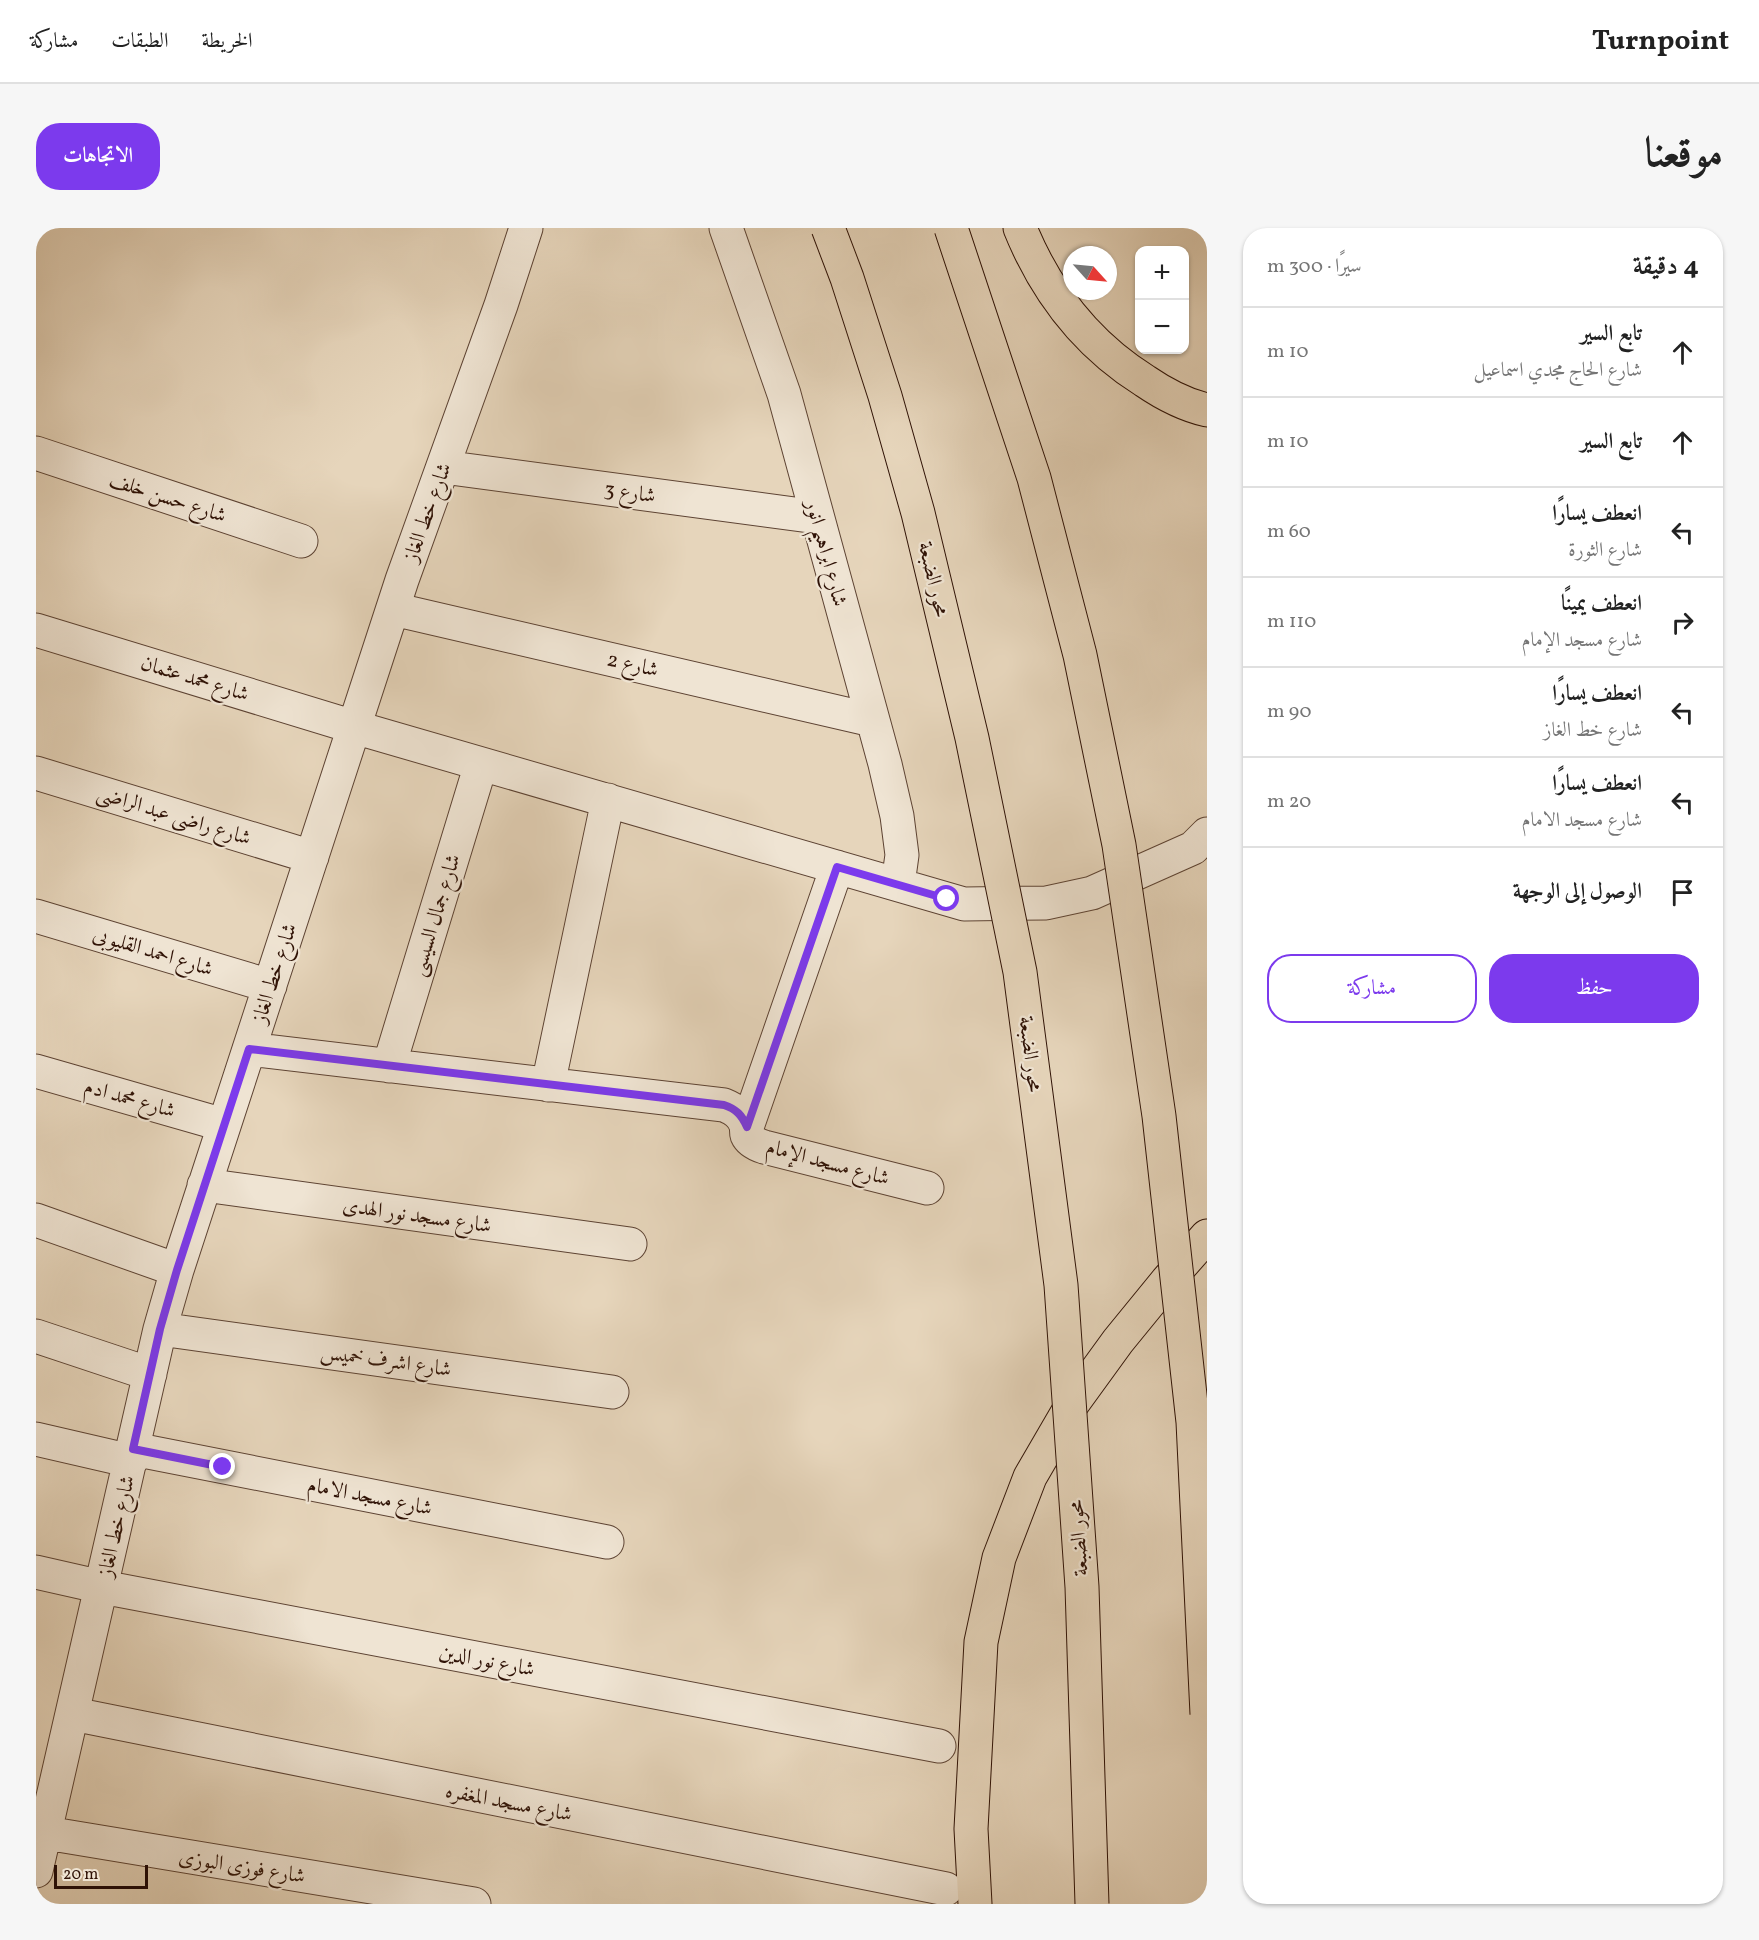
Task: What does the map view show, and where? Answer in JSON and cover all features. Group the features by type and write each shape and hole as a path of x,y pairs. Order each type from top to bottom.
{"highway":[{"name":"محور الضبعة","path":"828,228 848,278 918,513 972,738 1020,972 1062,1297 1082,1587 1092,1904"},
{"path":"951,228 1034,478 1080,655 1119,845 1159,1116 1193,1422 1207,1714"},
{"path":"1020,228 1042,276 1060,303 1088,336 1129,371 1161,392 1196,408 1207,410"},
{"path":"975,1904 971,1829 981,1642 999,1558 1029,1477 1073,1403 1118,1341 1207,1236"}],"street":[{"name":"شارع خط الغاز","path":"36,1871 160,1329 177,1270 393,609 501,305 525,228"},
{"name":"شارع ابراهيم انور","path":"726,228 784,394 872,720 897,816 903,855 898,884"},
{"name":"شارع حسن خلف","path":"36,453 301,541"},
{"name":"شارع 3","path":"443,467 817,517"},
{"name":"شارع 2","path":"393,609 872,720"},
{"name":"شارع محمد عثمان","path":"36,630 354,727 964,904 1046,903 1092,893 1193,848 1207,834"},
{"name":"شارع جمال السيسى","path":"389,1066 481,764"},
{"name":"شارع راضى عبد الراضى","path":"36,773 312,856"},
{"path":"548,1085 608,800"},
{"path":"747,1127 837,867"},
{"name":"شارع احمد القليوبى","path":"36,916 270,986"},
{"name":"شارع مسجد الإمام","path":"249,1049 724,1105 739,1113 747,1127 747,1135 764,1148 927,1188"},
{"name":"شارع محمد ادم","path":"36,1071 224,1125"},
{"name":"شارع مسجد نور الهدى","path":"204,1185 630,1245"},
{"path":"36,1220 177,1270"},
{"name":"شارع اشرف خميس","path":"160,1329 612,1392"},
{"path":"36,1336 150,1374"},
{"name":"شارع مسجد الامام","path":"36,1439 607,1542"},
{"name":"شارع نور الدين","path":"36,1572 102,1587 939,1746"},
{"name":"شارع مسجد المغفره","path":"73,1714 946,1889"},
{"name":"شارع فوزى البوزى","path":"46,1833 474,1904"}],"route":[{"path":"223,1467 133,1449 160,1329 177,1270 249,1049 724,1105 739,1113 747,1127 837,867 947,899"}]}
